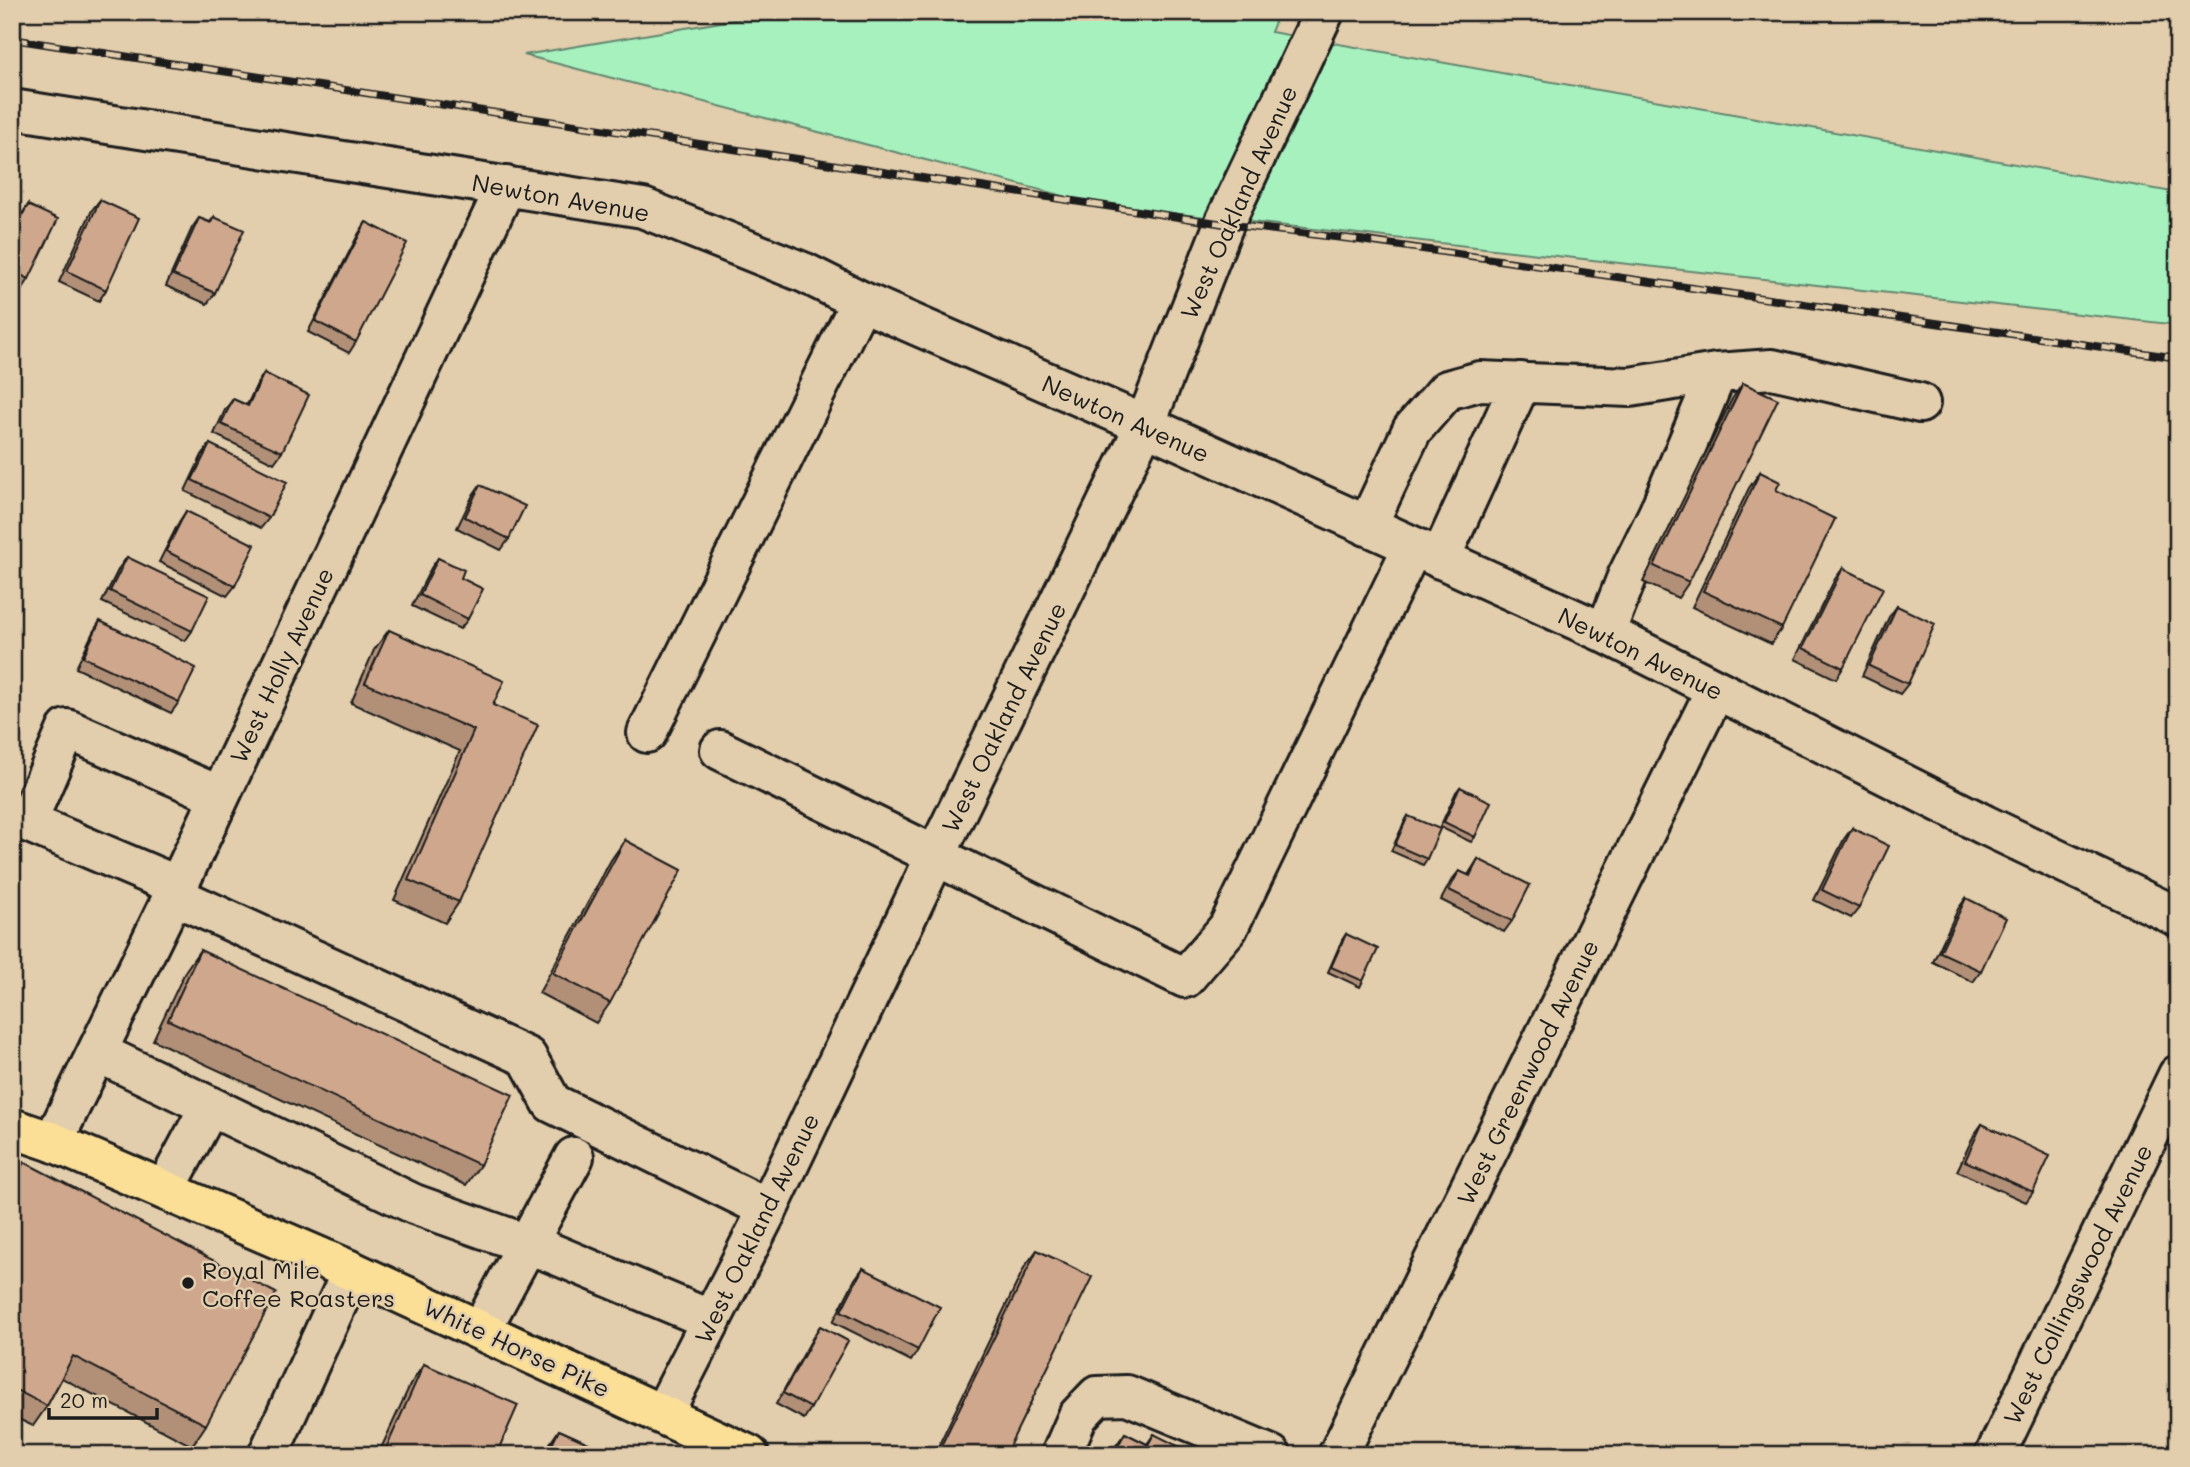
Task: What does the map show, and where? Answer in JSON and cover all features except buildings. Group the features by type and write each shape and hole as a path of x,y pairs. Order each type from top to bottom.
{"highway":[{"name":"White Horse Pike","path":"12,1128 53,1142 352,1271 742,1453"}],"street":[{"name":"West Oakland Avenue","path":"663,1414 768,1209 1145,425 1224,224 1324,12"},
{"name":"Newton Avenue","path":"12,109 643,208 805,273 861,301 1145,425 1605,634 1985,825 2178,917"},
{"name":"West Holly Avenue","path":"53,1142 176,890 506,186"},
{"path":"647,733 861,301"},
{"path":"1367,526 1412,430 1447,390 1479,381 1630,387 1717,373 1772,369 1920,403"},
{"path":"1605,634 1717,373"},
{"path":"720,750 1185,978 1228,928 1426,553 1521,382"},
{"name":"West Greenwood Avenue","path":"1338,1455 1716,689"},
{"path":"220,796 68,729 27,822 527,1056 552,1103 768,1209"},
{"path":"97,1052 414,1204 526,1244 711,1320"},
{"name":"West Collingswood Avenue","path":"1994,1455 2178,1075"},
{"path":"165,1190 210,1107"},
{"path":"481,1330 574,1157"},
{"path":"268,1455 352,1271"},
{"path":"1061,1455 1078,1416 1097,1396 1127,1395 1251,1451"}],"green space":[{"path":"781,12 1279,12 1271,32 2178,193 2178,325 1098,205 524,55"}],"railway":[{"path":"12,39 1224,224 1360,240 2178,358"}],"place":[{"name":"Royal Mile Coffee Roasters","path":"188,1283"}]}
